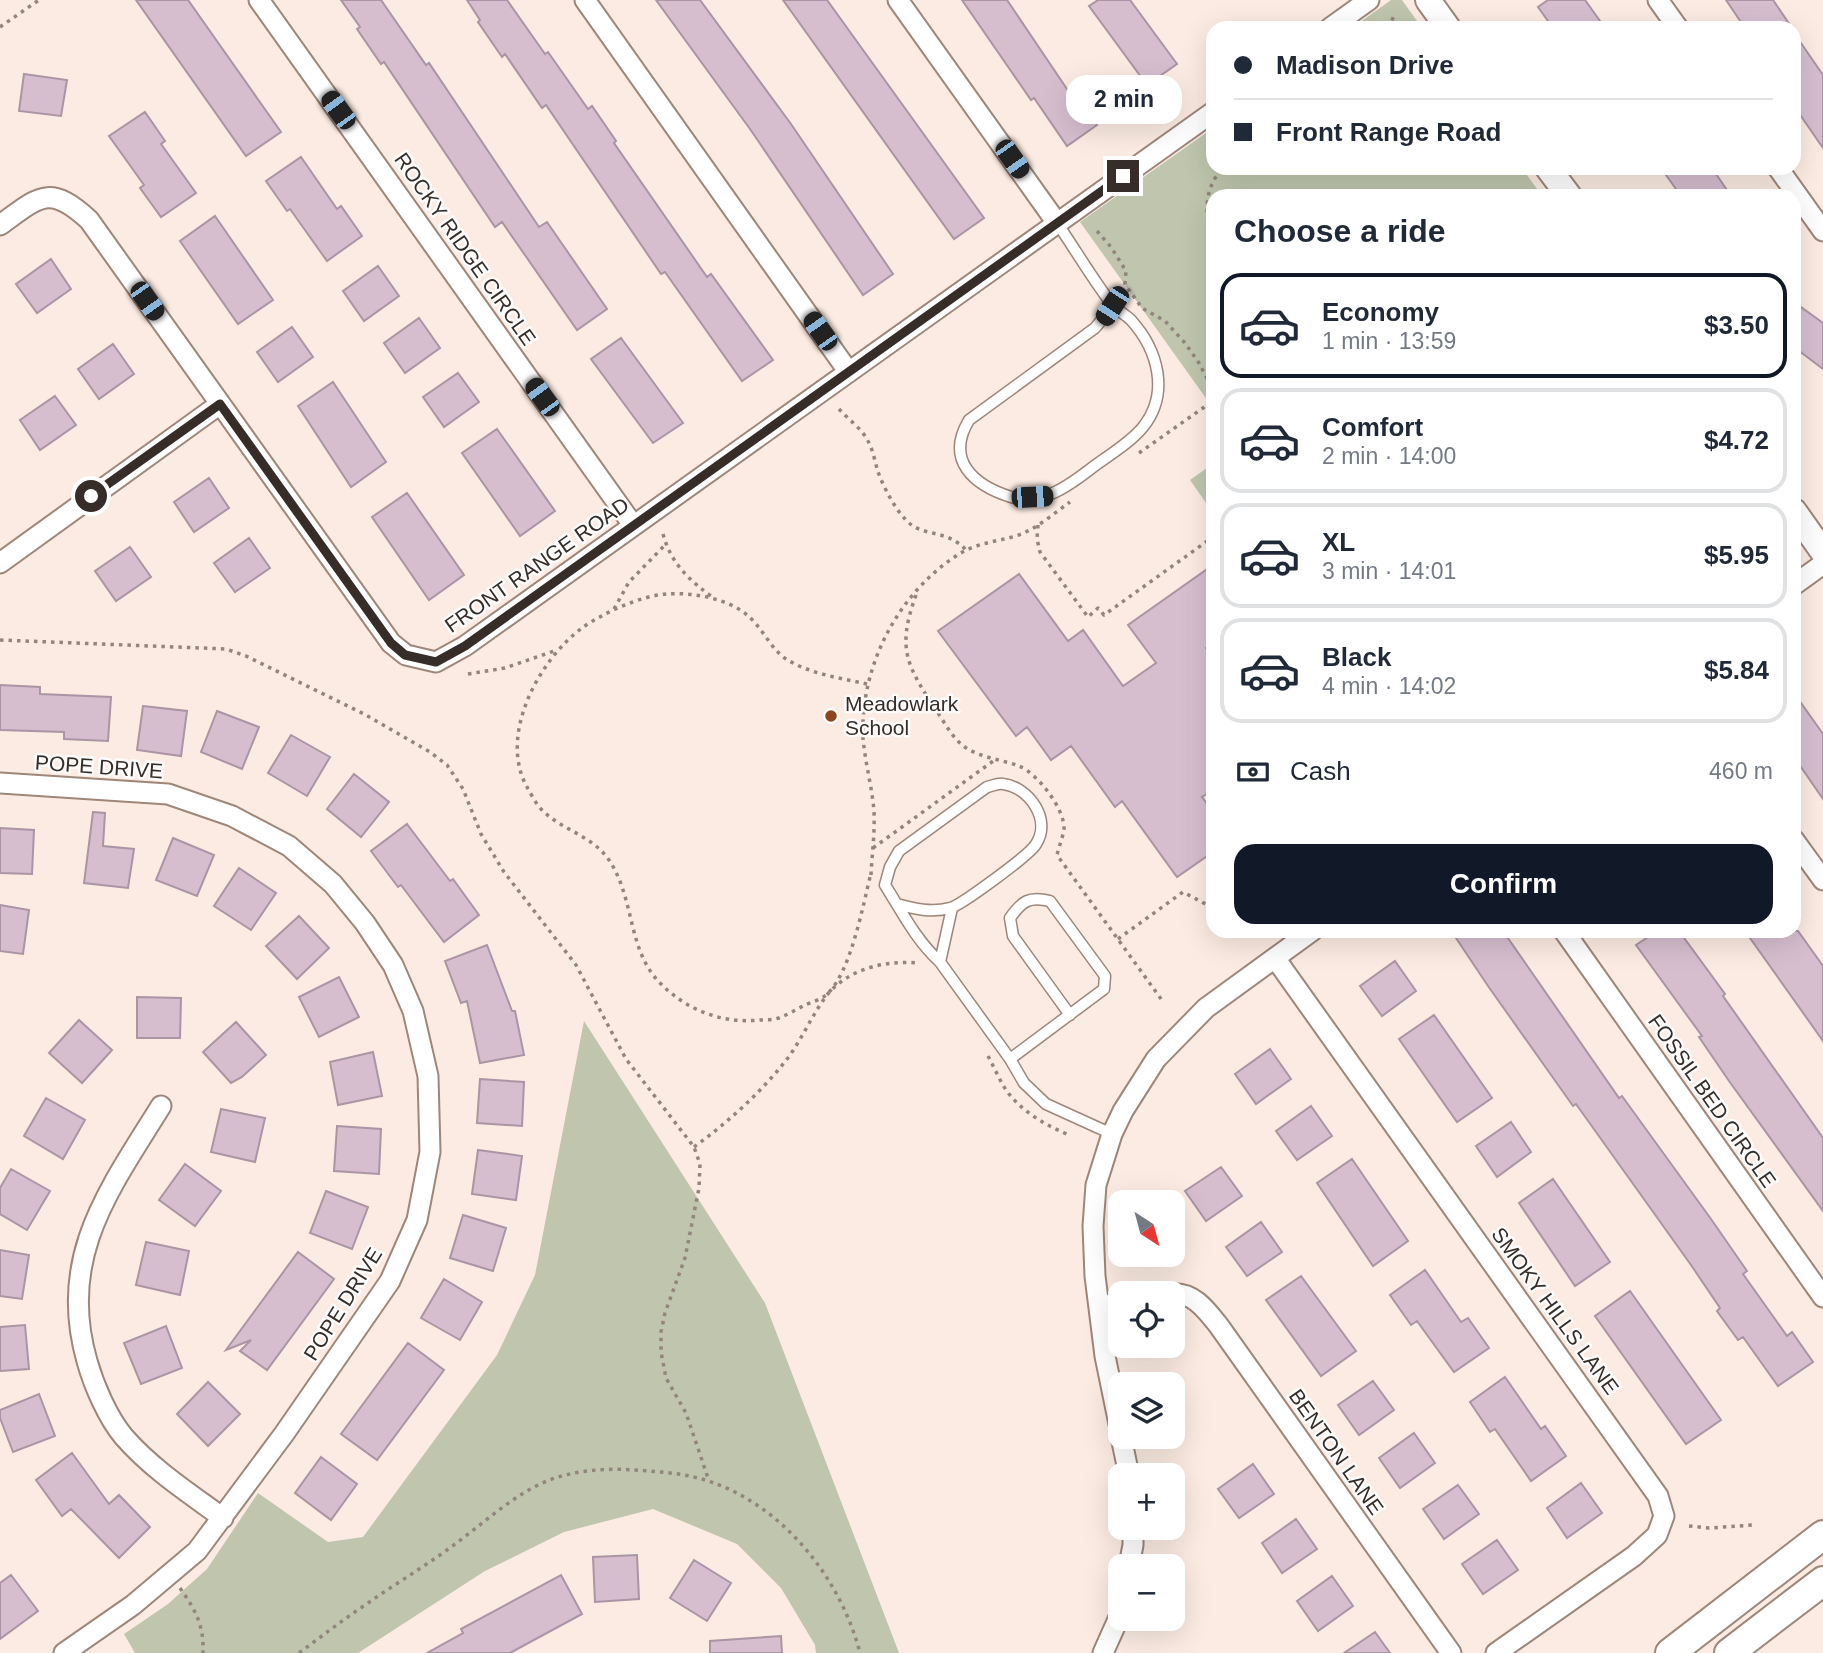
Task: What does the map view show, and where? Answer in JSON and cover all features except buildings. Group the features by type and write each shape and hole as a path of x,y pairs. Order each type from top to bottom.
{"main road":[{"path":"1670,1653 1823,1535"},
{"path":"1728,1653 1823,1581"}],"street":[{"name":"ROCKY RIDGE CIRCLE","path":"259,0 633,525"},
{"path":"585,0 848,371"},
{"path":"898,0 1057,223"},
{"path":"1340,21 1369,0"},
{"path":"1428,0 1443,21"},
{"path":"1657,0 1673,21"},
{"name":"FRONT RANGE ROAD","path":"0,225 32,202 50,197 70,202 89,220 391,643 405,655 436,662 465,646 1206,117"},
{"path":"1801,200 1823,231"},
{"path":"0,563 220,404"},
{"path":"1801,521 1823,552"},
{"path":"1801,580 1823,564"},
{"name":"POPE DRIVE","path":"0,783 168,794 232,816 289,846 333,884 365,923 393,965 413,1011 428,1076 430,1152 417,1220 390,1281 197,1551 133,1605 64,1653"},
{"path":"1801,850 1823,880"},
{"path":"1108,1372 1099,1307 1093,1226 1096,1185 1112,1134 1123,1111 1156,1059 1206,1008 1302,938"},
{"name":"FOSSIL BED CIRCLE","path":"1569,938 1823,1297"},
{"name":"SMOKY HILLS LANE","path":"1275,958 1658,1496 1664,1516 1657,1535 1634,1556 1496,1653"},
{"path":"161,1105 102,1203 85,1244 77,1287 79,1333 94,1385 122,1435 155,1468 223,1518"},
{"name":"BENTON LANE","path":"1185,1296 1201,1304 1219,1326 1451,1653"},
{"path":"1099,1307 1108,1305"},
{"path":"1102,1653 1112,1631"}],"lane":[{"path":"1057,223 1112,306 1130,320 1150,349 1160,377 1153,409 1136,434 1076,480 1049,496 1016,498 992,491 975,479 962,463 959,445 969,420 1094,328 1112,306"},
{"path":"897,904 919,911 952,908 1036,845 1041,828 1040,812 1022,791 1002,783 987,787 899,851 890,867 885,885 904,920 940,962 1010,1059 1024,1083 1046,1104 1112,1134"},
{"path":"1010,1059 1070,1015 1104,989 1105,976 1050,901 1037,898 1020,904 1010,918 1013,936 1070,1015"},
{"path":"940,962 952,908"}],"path":[{"path":"0,27 39,0"},
{"path":"1392,21 1395,14"},
{"path":"1097,231 1126,271 1125,284 1142,308 1165,321 1185,343 1206,376"},
{"path":"1131,459 1206,406"},
{"path":"839,409 868,441 880,476 896,508 907,522 922,531 944,534 957,540 966,550"},
{"path":"871,889 874,810 863,739 867,684 880,647 900,611 934,574 966,550 984,542 1017,535 1074,499"},
{"path":"1038,524 1040,552 1088,617 1098,608 1104,615 1206,542"},
{"path":"663,534 677,566 692,583 719,601"},
{"path":"614,609 629,582 666,544"},
{"path":"867,684 823,674 782,656 748,615 733,606 693,594 664,594 614,609 582,628 559,649 531,692 520,724 517,757 525,785 541,809 594,844 608,859 625,890 641,956 659,981 683,1002 712,1017 744,1022 779,1018 828,994 850,976 875,965 898,961 921,963 914,953"},
{"path":"0,639 226,649 246,656 364,715 430,752 447,765 463,789 481,834 504,872 576,965 626,1059 694,1147 700,1164 699,1188 685,1258 665,1313 661,1352 666,1378 686,1413 709,1481"},
{"path":"468,674 505,668 559,649"},
{"path":"873,848 996,759"},
{"path":"694,1147 734,1115 770,1080 802,1038 842,972 871,873"},
{"path":"1118,940 1183,892 1206,904"},
{"path":"985,1051 1007,1091 1021,1106 1037,1119 1069,1135"},
{"path":"299,1653 365,1604 450,1549 520,1495 548,1480 582,1472 617,1469 667,1472 709,1481 764,1510 803,1547 839,1597 860,1653"},
{"path":"1689,1526 1709,1528 1753,1525"},
{"path":"170,1576 197,1613 204,1637 203,1653"}],"green space":[{"path":"1391,0 1402,0 1417,21 1362,21"},
{"path":"1206,133 1206,175 1527,175 1537,189 1206,189 1206,398 1080,222"},
{"path":"1206,469 1206,503 1190,480"},
{"path":"584,1021 765,1303 899,1653 816,1653 815,1645 781,1588 737,1544 653,1509 564,1532 485,1571 358,1653 135,1653 124,1634 168,1604 207,1569 258,1493 328,1542 363,1537 497,1355 535,1275"}],"place":[{"name":"Meadowlark School","path":"831,716"}],"route":[{"path":"91,496 220,404 391,643 405,655 436,662 465,646 1123,176"}]}
